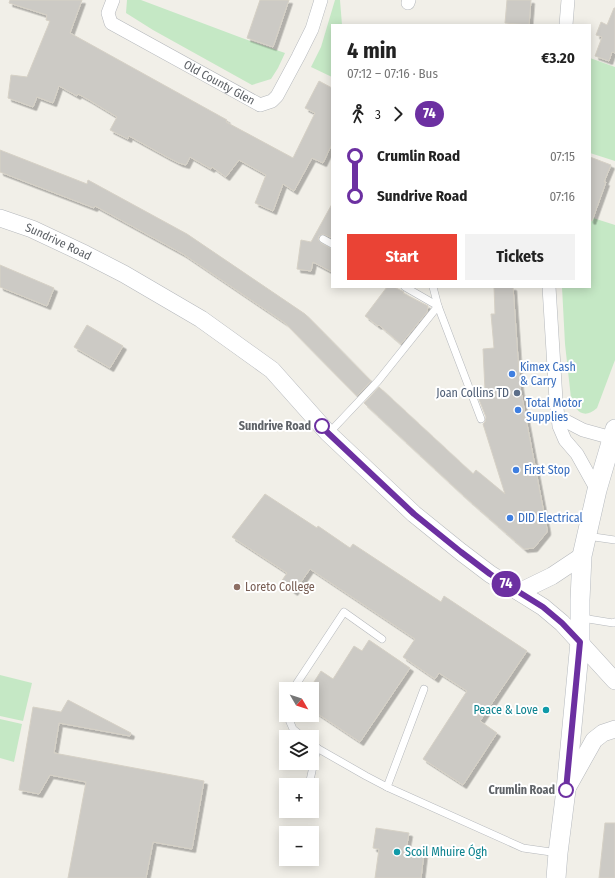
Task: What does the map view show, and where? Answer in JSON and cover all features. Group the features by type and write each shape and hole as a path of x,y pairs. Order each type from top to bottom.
{"main road":[{"path":"556,878 580,642 582,556 597,490 614,433"}],"street":[{"name":"Old County Glen","path":"113,0 108,13 111,23 260,105 272,101 277,96 312,29 321,0"},
{"path":"566,24 568,0"},
{"name":"Sundrive Road","path":"0,218 32,229 124,274 201,319 272,370 328,433 414,514 490,574 548,611 562,623 615,681"},
{"path":"549,288 559,426 565,440 577,454 597,490"},
{"path":"558,417 583,430 614,433"},
{"path":"518,592 552,576 582,556"},
{"path":"566,790 594,740 603,733 615,729"}],"lane":[{"path":"323,239 331,243"},
{"path":"407,288 438,306"},
{"path":"433,288 438,306 481,419"},
{"path":"328,433 378,381 438,306"},
{"path":"587,536 615,540"},
{"path":"299,682 344,612 382,639"},
{"path":"580,618 613,623 615,622"},
{"path":"387,787 424,688"},
{"path":"319,749 387,787 522,848 558,853"}],"green space":[{"path":"127,0 141,0 285,53 271,79 252,85 153,30 126,13"},
{"path":"335,0 340,0 342,24 331,24 331,77 311,67 321,47"},
{"path":"591,58 615,67 615,161 591,153"},
{"path":"591,217 615,225 615,360 597,408 592,412 584,414 578,410 571,398 565,344 562,288 591,288"},
{"path":"0,675 32,683 23,721 0,716"},
{"path":"0,719 22,724 14,762 0,758"}],"building":[{"path":"10,0 82,0 70,33 227,120 226,122 293,158 315,113 305,108 319,81 331,87 331,146 323,163 312,158 294,191 283,184 273,211 255,203 266,175 239,160 226,177 212,167 211,169 190,157 186,165 179,163 129,136 128,139 110,130 117,117 78,94 77,96 59,86 53,103 37,97 33,107 8,98 11,75 27,77 50,21 46,20 47,15 9,3"},
{"path":"260,0 289,0 273,47 247,38"},
{"path":"507,0 531,0 529,24 505,23"},
{"path":"614,8 615,53 612,52 609,61 595,56 602,37 596,35 601,22 607,25"},
{"path":"0,150 87,184 88,180 187,234 305,314 371,381 357,396 285,323 183,254 95,206 94,208 0,172"},
{"path":"591,157 611,165 591,220"},
{"path":"331,206 331,238 323,234 319,236 318,239 321,243 331,248 331,271 313,262 311,271 297,269 301,240 311,242"},
{"path":"0,265 54,288 47,306 0,287"},
{"path":"386,288 396,288 428,306 427,312 401,344 379,325 378,326 365,316"},
{"path":"494,288 513,288 520,387 547,529 547,532 534,548 524,549 463,495 364,403 379,387 473,474 476,470 505,494 483,424 486,417 476,392 485,390 483,349 494,348 491,314 495,314"},
{"path":"87,325 123,346 110,368 74,347"},
{"path":"265,494 317,528 318,526 350,548 353,544 441,602 444,596 527,651 480,721 497,733 463,785 423,759 467,691 439,673 435,679 403,657 415,639 310,569 294,592 281,582 287,573 232,537"},
{"path":"369,640 410,668 360,742 319,715 319,682 314,682 321,671 333,679 354,646 362,651"},
{"path":"68,700 131,733 130,736 59,723 54,753 204,781 192,849 153,842 146,878 68,878 86,782 50,775 39,794 19,790 33,707 61,712"},
{"path":"605,823 615,823 615,878 599,878"},
{"name":"Scoil Mhuire Ógh","path":"376,828 409,833 406,850 424,853 421,878 375,878 379,849 373,848"}],"bus line":[{"name":"74","path":"322,426 414,514 490,574 543,607 562,623 580,642 566,790"}],"place":[{"name":"Kimex Cash & Carry","path":"512,374"},
{"name":"Joan Collins TD","path":"517,393"},
{"name":"Total Motor Supplies","path":"518,410"},
{"name":"Sundrive Road","path":"322,426"},
{"name":"First Stop","path":"516,470"},
{"name":"DID Electrical","path":"510,518"},
{"name":"Loreto College","path":"237,587"},
{"name":"Peace & Love","path":"546,710"},
{"name":"Crumlin Road","path":"566,790"},
{"name":"Scoil Mhuire Ógh","path":"397,852"}]}
